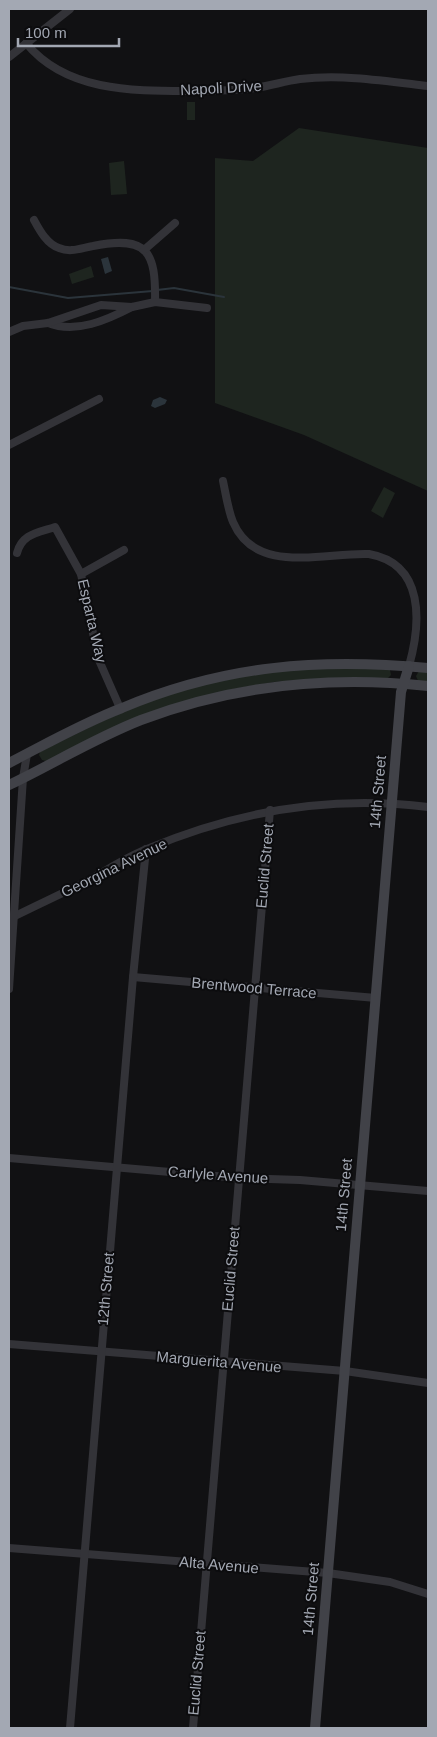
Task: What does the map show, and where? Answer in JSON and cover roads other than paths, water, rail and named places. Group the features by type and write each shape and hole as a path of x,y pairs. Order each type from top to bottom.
{"street":[{"path":"9,58 70,9"},
{"name":"Napoli Drive","path":"26,43 46,63 66,74 120,89 231,90 258,88 300,79 334,77 428,86"},
{"path":"34,220 50,243 66,250 126,243 144,250 153,261 156,272 155,302"},
{"path":"144,250 175,223"},
{"path":"9,332 24,326 48,323 101,306 132,307 155,302 207,308"},
{"path":"48,323 57,326 78,327 115,316 132,307"},
{"path":"9,445 99,399"},
{"path":"223,481 233,521 239,532 263,554 282,557 369,554 378,556 395,565 407,578 415,599 417,614 409,666"},
{"name":"Esparta Way","path":"17,554 25,536 54,527 81,574 98,658 120,708"},
{"path":"81,574 124,550"},
{"path":"9,762 120,708 196,683 262,669 332,663 366,662 428,668"},
{"name":"14th Street","path":"315,1728 393,803 404,684 409,666"},
{"path":"9,786 69,754 141,720 208,699 265,688 305,683 358,681 428,686"},
{"path":"9,989 12,917 23,778 27,754"},
{"name":"Georgina Avenue","path":"12,917 81,884 146,849 206,826 270,810 332,802 393,803 428,807"},
{"name":"Euclid Street","path":"193,1728 270,810"},
{"name":"12th Street","path":"70,1728 132,977 146,849"},
{"name":"Brentwood Terrace","path":"132,977 376,998"},
{"name":"Carlyle Avenue","path":"9,1158 239,1178 428,1191"},
{"name":"Marguerita Avenue","path":"9,1344 345,1372 428,1383"},
{"name":"Alta Avenue","path":"9,1548 328,1574 390,1582 428,1594"}],"waterway":[{"path":"9,287 68,298 153,291"},
{"path":"157,290 174,288 224,297"}]}
